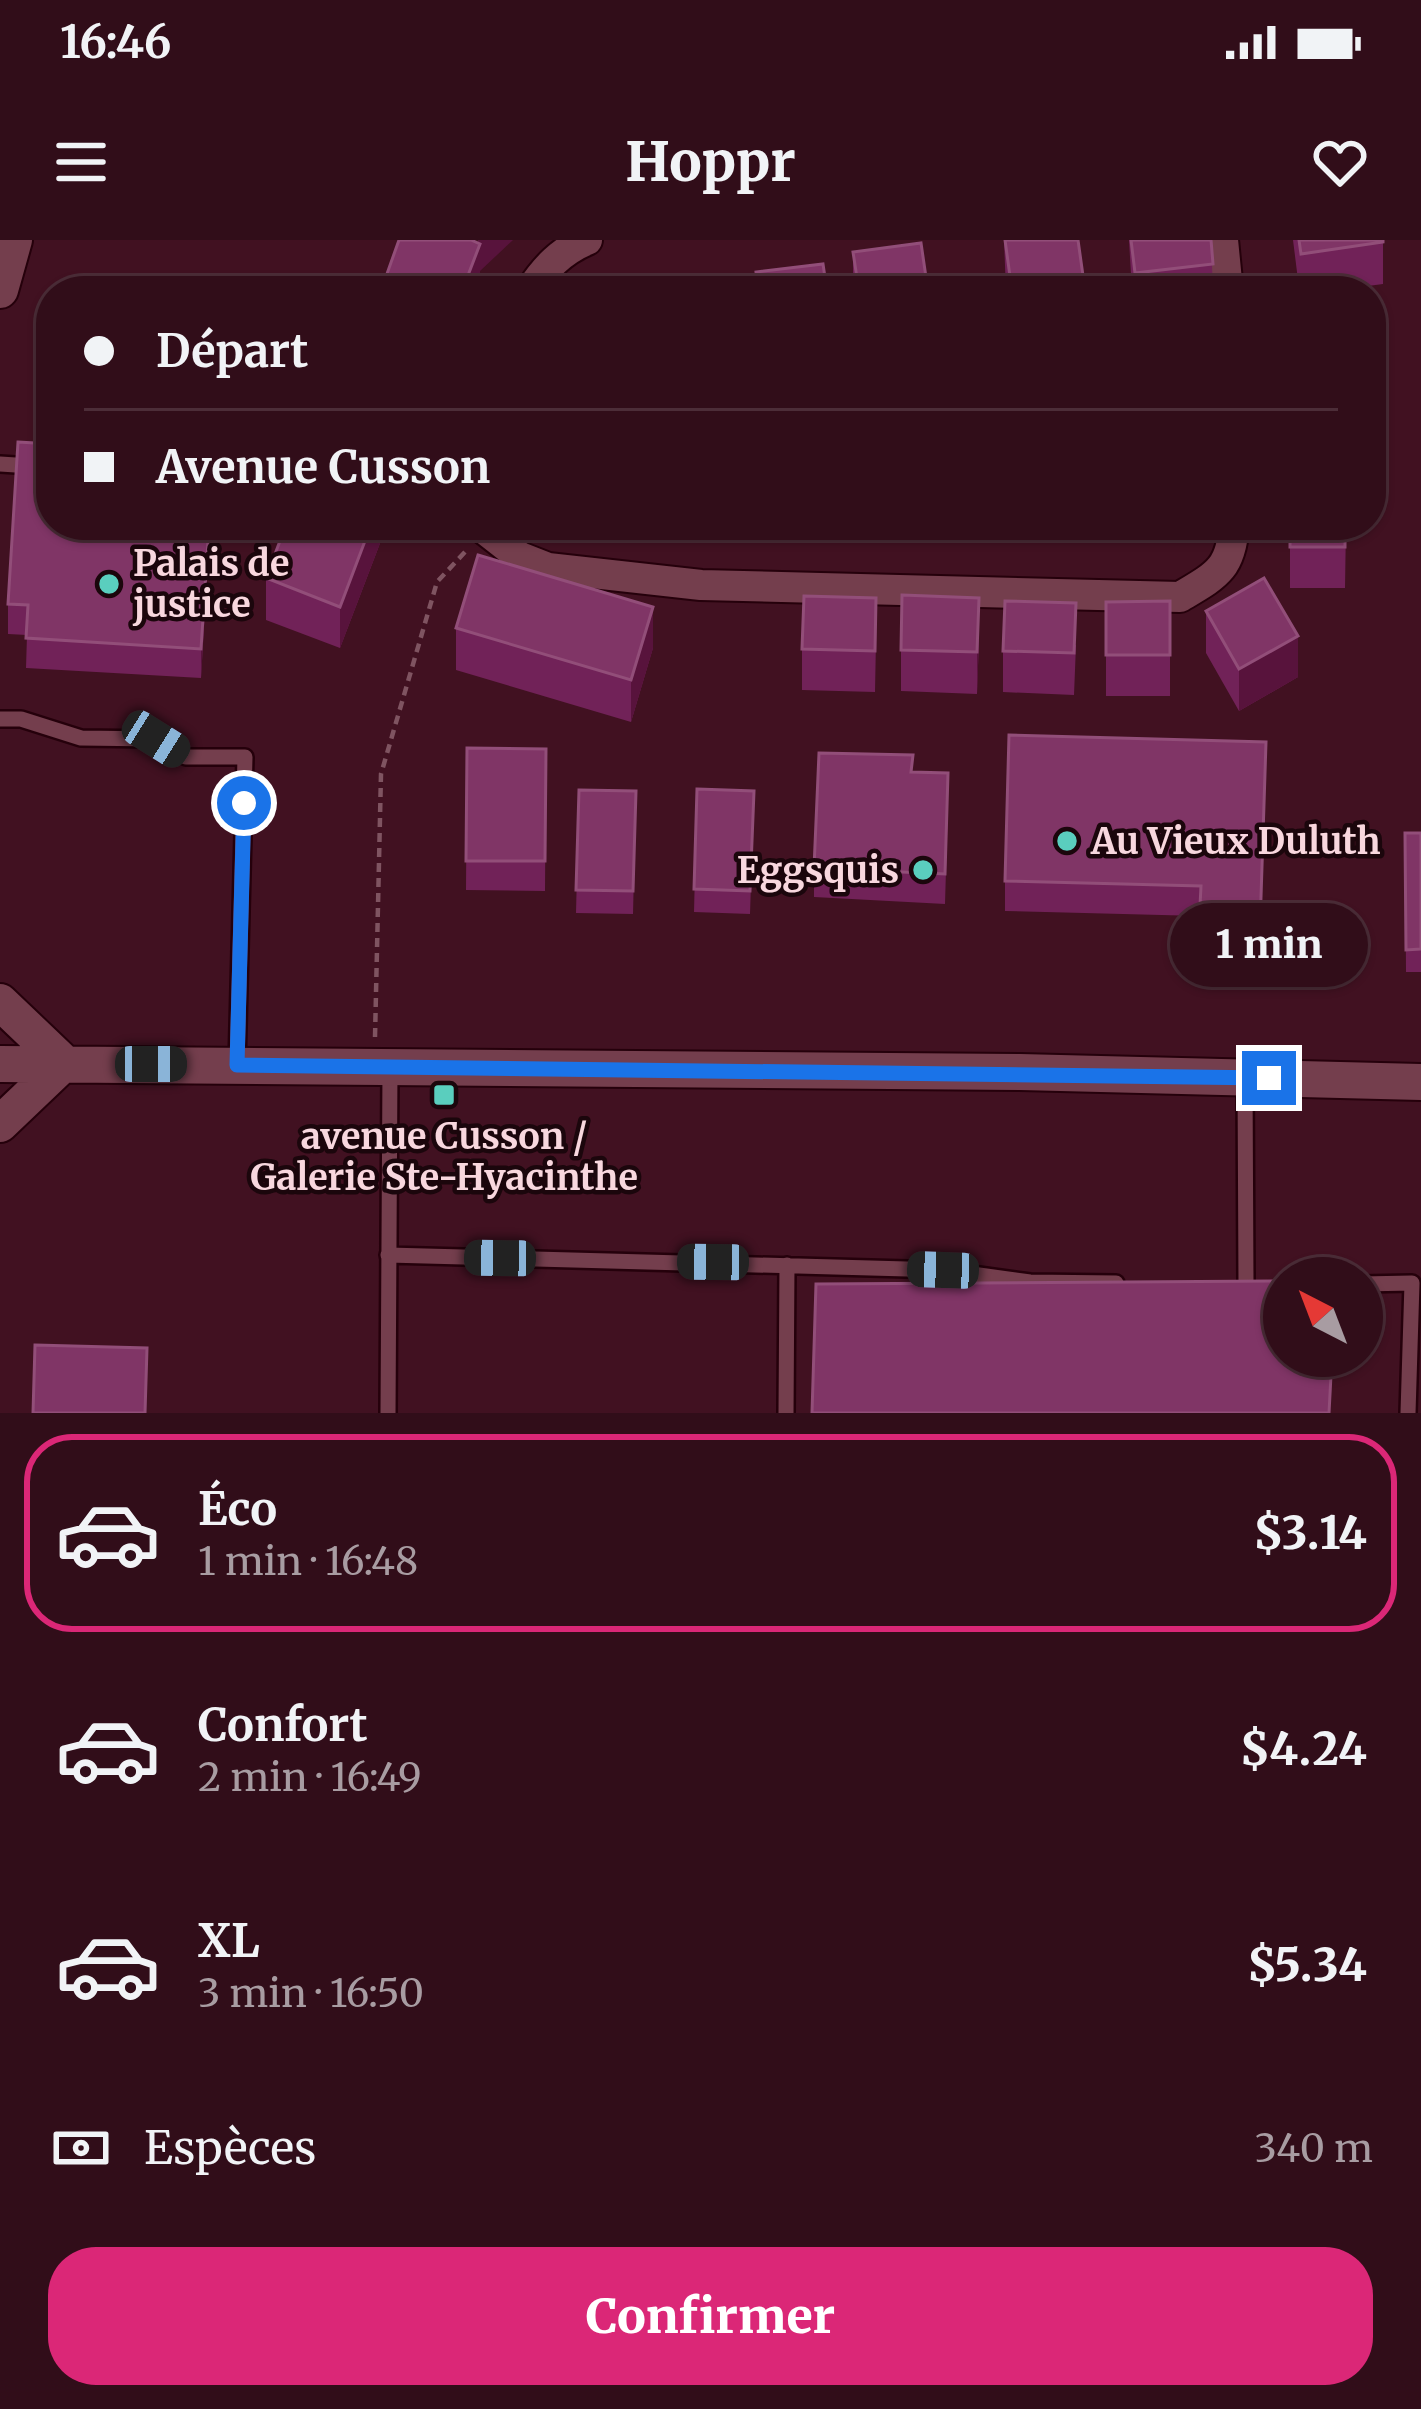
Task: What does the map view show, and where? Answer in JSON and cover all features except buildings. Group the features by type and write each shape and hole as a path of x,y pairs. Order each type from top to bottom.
{"street":[{"path":"0,290 14,240"},
{"path":"1223,240 1227,276"},
{"path":"540,276 579,243"},
{"path":"498,540 520,557 548,568 701,585 1180,596 1214,577 1232,555 1233,540"},
{"path":"0,1002 64,1064"},
{"path":"0,1064 1421,1082"},
{"path":"0,1124 64,1064"}],"lane":[{"path":"0,464 31,466"},
{"path":"0,719 38,723 81,738 156,739 186,757 245,757 237,1065"},
{"path":"382,1066 388,1413"},
{"path":"1245,1078 1246,1283"},
{"path":"388,1255 943,1270 1030,1282 1140,1283"},
{"path":"786,1413 787,1265"},
{"path":"1226,1283 1263,1283"},
{"path":"1383,1284 1412,1283 1408,1413"}],"path":[{"path":"382,1066 381,774 437,582 471,540"}],"place":[{"name":"Palais de justice","path":"109,584"},
{"name":"Au Vieux Duluth","path":"1067,841"},
{"name":"Eggsquis","path":"923,870"},
{"name":"avenue Cusson / Galerie Ste-Hyacinthe","path":"444,1095"}],"route":[{"path":"244,803 237,1065 1269,1078"}]}
